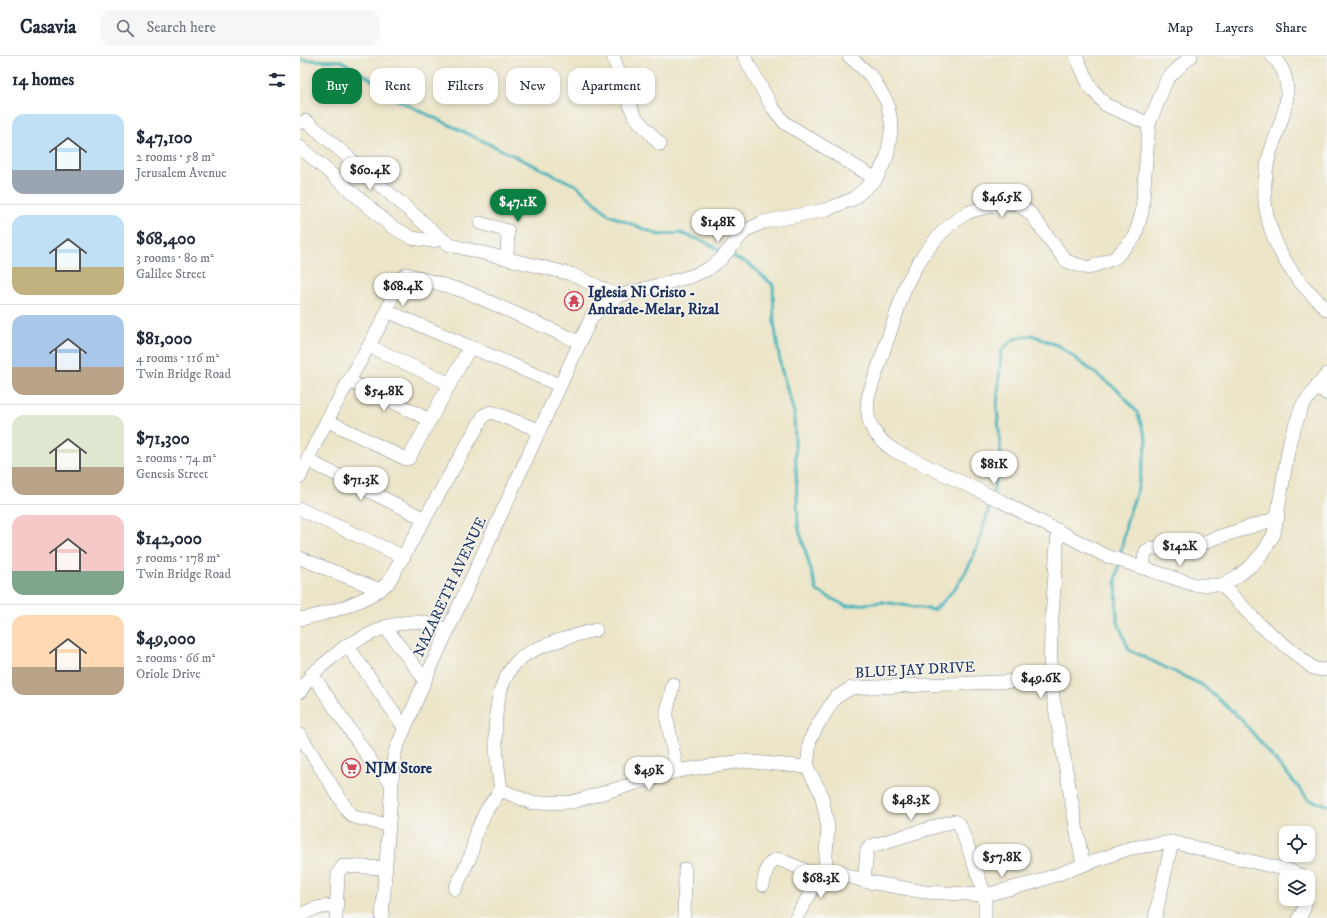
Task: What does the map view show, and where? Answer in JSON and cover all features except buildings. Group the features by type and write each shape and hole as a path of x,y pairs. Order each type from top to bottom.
{"street":[{"path":"613,56 634,116 660,144"},
{"path":"744,56 772,107 785,123 876,179"},
{"path":"300,123 305,121 309,123 450,245 571,274 618,296 692,276 708,269 721,259 745,231 763,222 825,210 853,199 876,179 887,157 892,126 888,102 872,77 849,56"},
{"path":"1076,56 1090,88 1106,105 1149,124"},
{"path":"1191,56 1167,79 1149,124 1142,212 1135,237 1115,258 1088,268 1066,261 1030,213 1016,203 968,212 940,233 914,268 906,285 868,397 868,420 872,430 881,442 895,451 979,492 1001,501 1104,555 1195,585 1222,585 1238,576 1264,551 1274,534 1278,518 1290,440 1302,406 1327,374"},
{"path":"1272,56 1284,75 1287,98 1282,124 1271,150 1266,169 1265,201 1273,234 1284,258 1296,277 1327,310"},
{"path":"300,147 391,226 412,238 433,241 442,239"},
{"path":"480,222 508,231 507,258"},
{"path":"300,477 307,460 387,311 402,278 406,274 412,274 467,292 580,342"},
{"name":"NAZARETH AVENUE","path":"382,918 394,754 404,727 559,385 592,316 618,296"},
{"path":"387,311 559,385"},
{"path":"369,346 450,384"},
{"path":"328,421 406,459 409,458 470,347"},
{"path":"349,381 430,420"},
{"path":"1317,385 1327,394"},
{"path":"300,619 328,613 380,590 388,583 487,412 491,412 539,430"},
{"path":"307,460 425,519"},
{"path":"300,509 404,557"},
{"path":"1139,566 1146,551 1153,548 1195,548 1212,539 1278,518"},
{"path":"1058,530 1051,631 1050,680 1083,865"},
{"path":"300,558 380,590"},
{"path":"1222,585 1260,625 1313,668 1322,670 1327,669"},
{"path":"300,692 312,674 347,645 385,627 408,620 429,623 448,630"},
{"path":"385,627 425,680"},
{"path":"455,889 471,854 476,832 487,809 501,790 495,736 498,704 506,674 523,657 575,635 596,630"},
{"path":"347,645 404,727"},
{"path":"312,674 375,767 391,782"},
{"name":"BLUE JAY DRIVE","path":"807,767 810,740 817,726 835,698 851,688 1050,680"},
{"path":"673,684 667,711 667,719 677,771"},
{"path":"300,735 349,813 354,817 388,825"},
{"path":"501,790 532,803 572,802 677,771 744,761 807,767 821,793 828,827 822,872 796,918"},
{"path":"864,881 867,850 871,846 954,821 960,825 985,895 984,918"},
{"path":"1155,918 1172,842"},
{"path":"762,885 770,863 773,860 778,859 822,872 925,892 985,895 1036,882 1131,848 1172,842 1287,870"},
{"path":"300,916 313,909 324,906 336,912 338,872 343,866 385,868"},
{"path":"684,918 685,868"},
{"path":"1298,918 1304,910 1305,906"}],"waterway":[{"path":"300,60 342,61 369,78 393,98 577,186 609,215 659,235 680,233 703,241 722,251"},
{"path":"729,255 749,264 773,285 774,322 781,368 794,413 798,526 817,591 846,606 883,602 934,610 957,586 972,560 991,500"},
{"path":"993,493 1001,456 997,407 1001,351 1014,339 1032,335 1059,346 1119,391 1137,412 1147,441 1138,488 1127,520 1120,557"},
{"path":"1119,564 1116,579 1117,620 1129,650 1202,685 1240,718 1309,800 1327,805"}],"place":[{"name":"Iglesia Ni Cristo - Andrade-Melar, Rizal","path":"574,301"},
{"name":"NJM Store","path":"351,768"}]}
